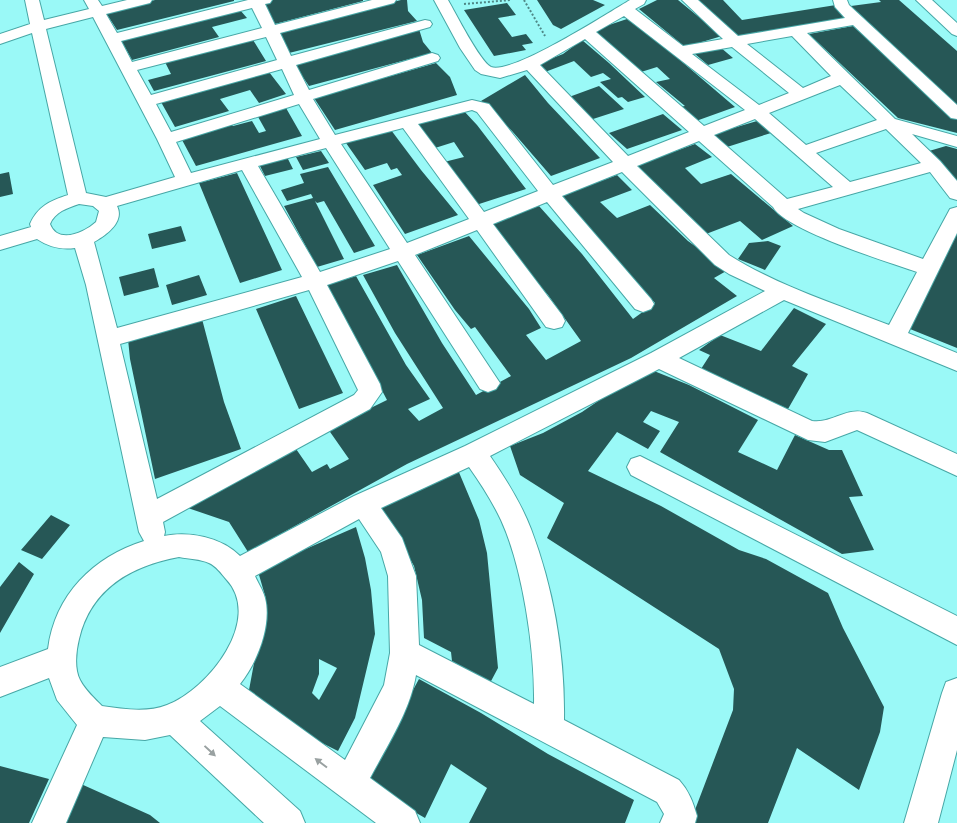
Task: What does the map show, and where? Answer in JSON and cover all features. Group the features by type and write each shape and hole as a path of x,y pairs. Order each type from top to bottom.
{"street":[{"path":"32,0 78,198"},
{"path":"0,39 94,6 145,0"},
{"path":"128,68 389,0"},
{"path":"443,3 481,67 487,71 500,73 530,64 640,0"},
{"path":"689,0 734,41 801,94"},
{"path":"840,0 842,7 957,114"},
{"path":"923,0 954,26"},
{"path":"112,39 259,1 270,31 287,62 303,98 329,142 488,383"},
{"path":"94,6 166,139 185,180"},
{"path":"625,9 682,51 847,189"},
{"path":"682,51 857,20"},
{"path":"146,102 425,24"},
{"path":"586,32 782,207 797,218 811,226 928,269"},
{"path":"797,32 842,78 934,165 957,194"},
{"path":"166,139 432,58"},
{"path":"530,64 625,164 722,260 736,269 783,290 957,362"},
{"path":"108,339 315,280 403,252 842,78"},
{"path":"105,203 109,208 110,215 107,222 93,234 83,239 72,242 51,240 40,231 40,224 49,210 67,201 88,198 105,203 407,121 472,105 479,106 483,108 550,194 643,304"},
{"path":"407,121 554,321"},
{"path":"803,152 888,122 957,142"},
{"path":"149,516 362,402 370,392 368,384 315,280 247,163"},
{"path":"782,207 934,165"},
{"path":"896,336 957,213"},
{"path":"0,243 40,231"},
{"path":"83,239 108,339 155,548"},
{"path":"238,571 363,504 474,453 659,359 783,290"},
{"path":"659,359 808,430 831,432 851,420 859,420 957,466"},
{"path":"474,453 501,494 518,529 541,620 549,674 550,729"},
{"path":"640,468 957,631"},
{"path":"349,784 385,718 398,687 406,653 400,568 393,547 363,504"},
{"path":"179,545 202,548 222,557 238,571 250,598 252,613 249,638 238,664 220,687 199,706 174,718 143,726 96,721 68,688 61,659 65,629 79,601 100,577 126,559 155,548 179,545"},
{"path":"406,653 668,791 676,802 681,816 677,823"},
{"path":"0,682 61,659"},
{"path":"220,687 403,823"},
{"path":"921,823 957,693"},
{"path":"174,718 288,823"},
{"path":"48,823 96,721"}],"path":[{"path":"443,3 511,0"},
{"path":"524,0 552,50"}],"building":[{"path":"155,0 234,1 117,30 106,13"},
{"path":"273,0 363,1 275,24 261,3"},
{"path":"407,0 408,11 417,21 289,53 276,31"},
{"path":"537,0 593,0 605,5 561,29 553,25"},
{"path":"657,0 678,0 722,36 685,47 639,9"},
{"path":"697,0 723,0 742,20 836,5 853,19 732,39"},
{"path":"879,0 899,0 957,51 957,105 851,6 881,2"},
{"path":"507,3 516,15 498,18 512,37 526,34 533,43 522,45 526,50 494,56 464,10"},
{"path":"240,10 247,18 212,27 219,37 132,60 121,40"},
{"path":"627,19 667,49 735,107 696,121 679,107 685,106 656,82 670,79 657,67 641,72 591,31"},
{"path":"853,26 957,117 957,133 898,118 809,34"},
{"path":"419,29 423,42 432,53 309,86 293,63"},
{"path":"253,40 266,61 154,91 148,80 171,74 165,62"},
{"path":"582,40 645,97 628,102 622,97 618,98 600,82 611,79 603,73 591,77 574,61 545,72 535,65 563,54"},
{"path":"720,47 733,58 708,65 695,54"},
{"path":"436,63 450,77 457,95 335,130 314,98"},
{"path":"269,72 286,94 259,103 250,90 220,99 229,111 175,127 161,102"},
{"path":"525,75 548,103 600,158 551,176 512,131 481,101"},
{"path":"599,86 624,109 593,119 569,97"},
{"path":"286,108 302,136 196,166 181,138 231,124 233,126 252,121 259,133 266,131 257,115"},
{"path":"463,110 477,125 526,189 476,205 444,162 464,157 454,142 435,148 416,123"},
{"path":"663,114 682,130 627,149 609,133"},
{"path":"757,121 771,133 727,147 713,134"},
{"path":"391,130 458,215 405,234 373,185 402,175 397,168 391,170 387,163 365,170 346,143"},
{"path":"695,144 712,157 685,168 701,184 731,174 793,226 762,240 740,221 706,234 637,165"},
{"path":"946,146 957,149 957,184 929,151"},
{"path":"321,151 329,163 303,170 296,157"},
{"path":"287,157 293,169 265,176 259,164"},
{"path":"328,167 375,246 354,253 324,201 317,203 315,201 344,259 317,267 284,206 313,198 311,194 287,201 281,190 304,183 300,174"},
{"path":"9,172 13,194 0,197 0,174"},
{"path":"237,173 282,270 240,283 199,183"},
{"path":"617,175 632,190 600,202 617,218 650,205 688,241 728,270 714,278 737,296 631,358 407,464 248,552 229,522 182,506 294,446 312,472 327,464 330,469 349,459 328,429 387,400 327,285 356,276 406,365 430,399 408,409 419,421 443,408 395,333 363,275 397,265 442,343 476,395 511,376 475,327 471,329 455,310 417,255 469,236 529,309 541,328 526,335 546,360 581,341 548,295 488,225 539,206 582,254 633,319 655,303 558,197"},
{"path":"957,225 957,348 910,329"},
{"path":"181,226 186,241 152,249 148,234"},
{"path":"768,241 781,246 765,270 738,259 749,243"},
{"path":"154,268 159,287 124,296 119,277"},
{"path":"199,275 207,295 172,305 166,285"},
{"path":"296,296 343,393 299,409 256,309"},
{"path":"794,308 826,324 792,366 808,374 788,409 701,369 710,355 699,350 720,335 761,351"},
{"path":"202,319 224,402 241,449 155,479 130,359 128,339"},
{"path":"654,371 689,385 758,420 738,452 777,470 795,435 829,450 842,450 863,496 849,497 874,550 842,554 660,452 679,422 651,411 643,422 660,431 648,449 617,432 588,471 661,506 739,550 766,559 828,593 843,628 884,707 880,732 859,790 797,748 768,823 690,823 733,710 734,689 719,649 547,538 564,503 520,475 510,446 543,433 582,412 613,391"},
{"path":"458,470 479,520 487,553 498,668 490,683 452,661 451,652 424,638 422,600 414,566 380,506"},
{"path":"51,515 70,525 42,559 21,550"},
{"path":"356,527 365,558 371,590 375,634 355,718 338,751 292,728 249,690 266,599 257,568","holes":["319,659 337,668 319,700 312,693 319,674"]},
{"path":"19,562 34,574 0,633 0,587"},
{"path":"419,679 481,713 548,754 634,800 625,823 469,823 487,788 451,764 425,818 363,782"},
{"path":"0,766 49,779 29,823 0,823"},
{"path":"81,784 150,815 160,823 58,823"}]}
